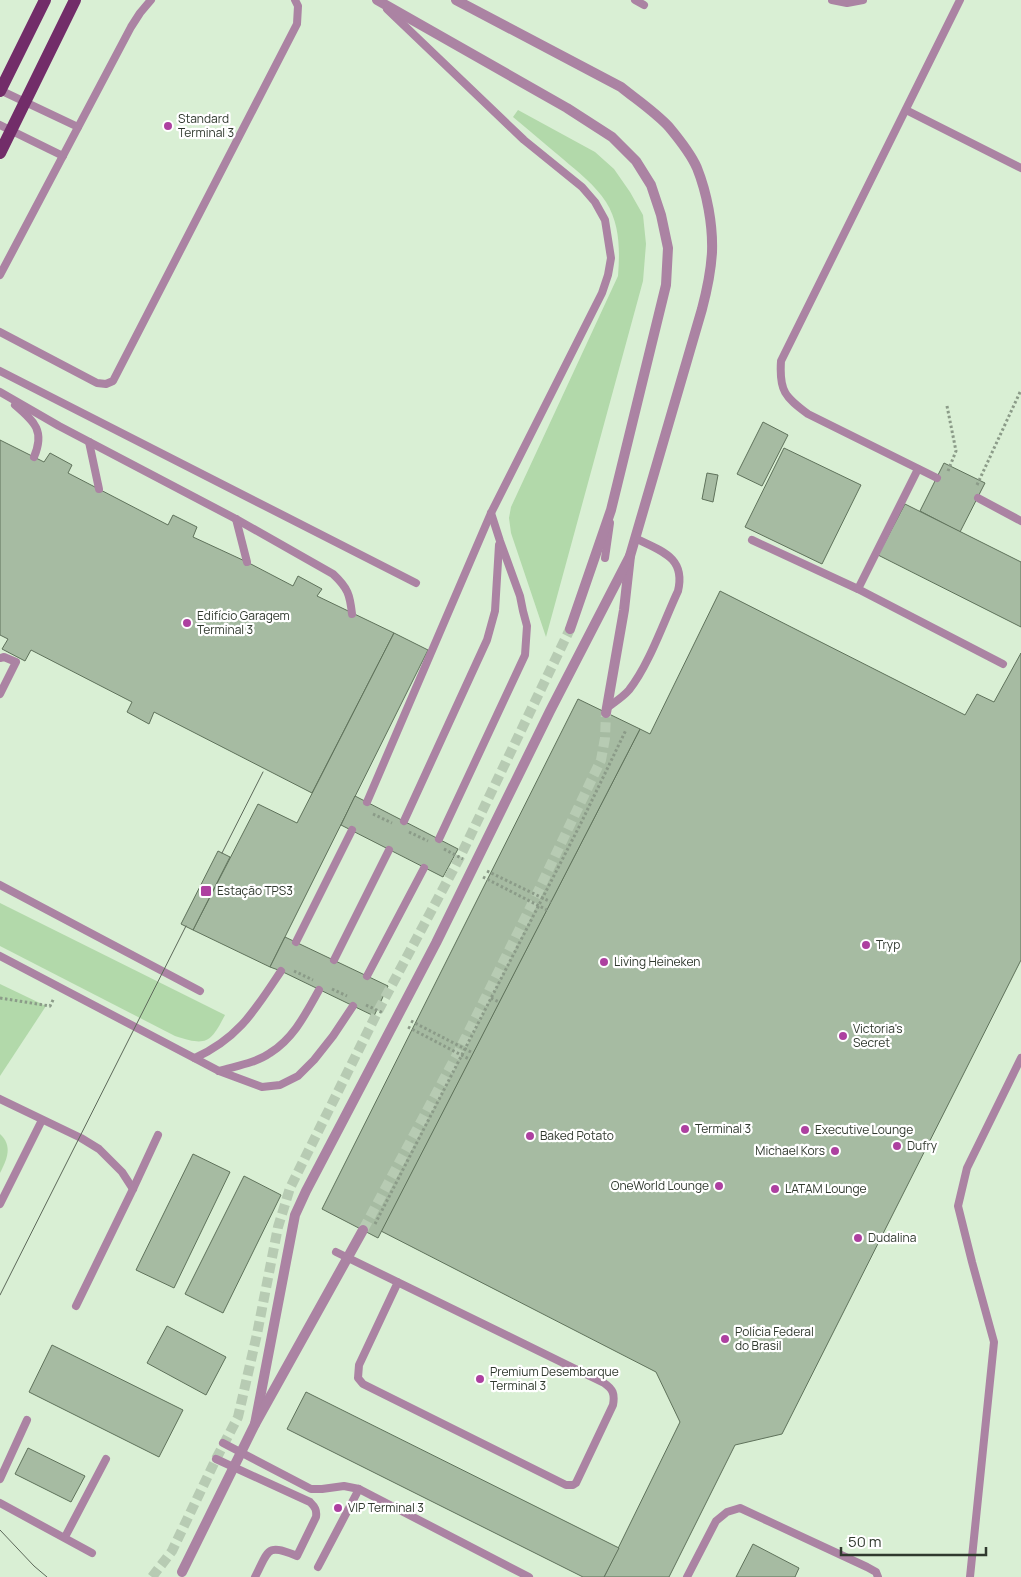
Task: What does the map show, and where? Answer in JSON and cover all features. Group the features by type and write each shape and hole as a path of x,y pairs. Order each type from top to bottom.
{"main road":[{"path":"0,90 45,0"},
{"path":"0,153 5,128 25,102 75,0"}],"street":[{"path":"378,0 566,108 612,137 636,161 651,184 661,215 668,248 666,285 611,510 570,629"},
{"path":"255,1424 295,1215 399,1015 550,711 630,556 709,279 712,251 704,194 696,167 668,126 621,87 456,0"},
{"path":"607,710 624,610 630,556"},
{"path":"180,1575 255,1424 368,1229"}],"lane":[{"path":"0,275 130,27 151,0"},
{"path":"0,332 98,383 106,384 113,381 297,24 298,6 296,0"},
{"path":"367,802 492,513 602,293 611,258 605,220 596,202 582,187 524,140 378,0"},
{"path":"635,0 644,4"},
{"path":"832,0 847,3 863,0"},
{"path":"937,478 808,414 790,400 780,380 782,361 960,0"},
{"path":"0,90 78,128"},
{"path":"906,110 1021,168"},
{"path":"5,128 63,156"},
{"path":"0,371 416,583"},
{"path":"1,393 334,574 344,584 350,595 352,614"},
{"path":"1,393 23,412 39,432 39,445 34,457"},
{"path":"90,442 99,489"},
{"path":"858,589 918,468"},
{"path":"978,498 1021,521"},
{"path":"605,558 611,510"},
{"path":"439,840 525,655 527,626 520,596 492,513"},
{"path":"236,520 247,562"},
{"path":"607,710 636,680 652,649 680,583 680,574 675,562 664,552 636,538"},
{"path":"752,540 858,589 1003,664"},
{"path":"404,821 487,640 495,611 500,541"},
{"path":"0,658 4,657 16,662 0,694"},
{"path":"296,942 352,830"},
{"path":"334,960 389,850"},
{"path":"367,976 424,868"},
{"path":"0,885 200,991"},
{"path":"0,956 219,1071 262,1087 280,1085 298,1076 314,1060 333,1036 353,1006"},
{"path":"195,1058 214,1050 234,1034 256,1010 281,971"},
{"path":"219,1071 249,1063 270,1054 286,1040 300,1023 319,990"},
{"path":"970,1577 994,1342 958,1206 967,1168 1021,1058"},
{"path":"0,1100 81,1138 99,1149 122,1172 133,1189"},
{"path":"0,1204 42,1120"},
{"path":"76,1306 158,1135"},
{"path":"336,1252 398,1282 609,1386 614,1395 613,1405 576,1483 566,1485 363,1384 358,1378 359,1365 398,1282"},
{"path":"0,1479 27,1420"},
{"path":"224,1443 312,1489 344,1486 359,1489 529,1577"},
{"path":"65,1537 106,1458"},
{"path":"216,1459 315,1506 316,1517 297,1556 279,1548 274,1549 266,1555 255,1577"},
{"path":"318,1567 359,1489"},
{"path":"0,1503 92,1553"},
{"path":"687,1577 716,1521 727,1512 740,1508 867,1566 876,1572 878,1577"}],"path":[{"path":"976,486 1021,390"},
{"path":"947,474 956,451 948,406"},
{"path":"368,1229 462,1055 543,899 626,730"},
{"path":"455,854 468,861"},
{"path":"484,869 550,902"},
{"path":"471,872 546,910"},
{"path":"0,998 50,1006 60,988"},
{"path":"491,998 499,1002"},
{"path":"399,1015 473,1053"},
{"path":"445,1047 469,1060"}],"green space":[{"path":"518,110 595,152 614,169 643,215 646,244 643,281 546,637 511,533 509,518 511,507 618,276 619,247 611,210 602,196 592,184 513,117"},
{"path":"0,903 225,1015 215,1032 206,1040 194,1041 175,1036 0,946"},
{"path":"0,984 46,1006 0,1076"},
{"path":"0,1134 6,1143 8,1153 0,1173"}],"building":[{"path":"763,422 788,435 762,486 737,474"},
{"name":"Edifício Garagem Terminal 3","path":"0,440 44,462 50,453 72,465 68,473 168,525 173,515 197,527 193,537 293,586 298,576 322,589 317,596 394,633 312,793 154,712 149,724 127,712 132,702 31,650 25,661 2,649 8,639 0,635"},
{"path":"784,448 861,485 822,564 745,527"},
{"path":"944,463 985,483 960,532 920,511"},
{"path":"707,473 718,475 713,502 702,499"},
{"path":"905,504 1021,562 1021,627 878,555"},
{"name":"Terminal 3","path":"720,591 965,715 977,694 994,702 1021,653 1021,960 782,1434 735,1445 669,1577 604,1577 680,1422 656,1372 381,1231 640,729 650,734"},
{"path":"394,633 428,650 270,967 193,930 258,804 297,823"},
{"path":"578,699 640,729 378,1238 322,1209"},
{"path":"355,796 458,849 443,877 341,825"},
{"name":"Estação TPS3","path":"218,851 230,857 193,930 181,924"},
{"path":"285,937 388,986 374,1016 270,967"},
{"path":"193,1154 230,1172 174,1288 136,1270"},
{"path":"244,1176 281,1195 223,1313 185,1294"},
{"path":"167,1326 226,1357 206,1395 147,1363"},
{"path":"52,1345 183,1410 159,1457 29,1392"},
{"path":"306,1392 619,1548 604,1577 583,1577 287,1429"},
{"path":"28,1448 85,1476 71,1502 15,1474"},
{"path":"753,1544 799,1568 795,1577 736,1577"}],"tunnel":[{"path":"152,1577 172,1551 238,1417 278,1227 290,1188 378,1011 460,857 570,629"},
{"path":"363,1230 461,1047 601,760 605,738 606,713"}],"tram line":[{"path":"222,853 263,772"},
{"path":"0,1295 186,926"},
{"path":"0,1530 47,1577"}],"place":[{"name":"Standard Terminal 3","path":"168,126"},
{"name":"Edifício Garagem Terminal 3","path":"187,623"},
{"name":"Estação TPS3","path":"206,891"},
{"name":"Tryp","path":"866,945"},
{"name":"Living Heineken","path":"604,962"},
{"name":"Victoria's Secret","path":"843,1036"},
{"name":"Terminal 3","path":"685,1129"},
{"name":"Executive Lounge","path":"805,1130"},
{"name":"Baked Potato","path":"530,1136"},
{"name":"Dufry","path":"897,1146"},
{"name":"Michael Kors","path":"835,1151"},
{"name":"OneWorld Lounge","path":"719,1186"},
{"name":"LATAM Lounge","path":"775,1189"},
{"name":"Dudalina","path":"858,1238"},
{"name":"Polícia Federal do Brasil","path":"725,1339"},
{"name":"Premium Desembarque Terminal 3","path":"480,1379"},
{"name":"VIP Terminal 3","path":"338,1508"}]}
